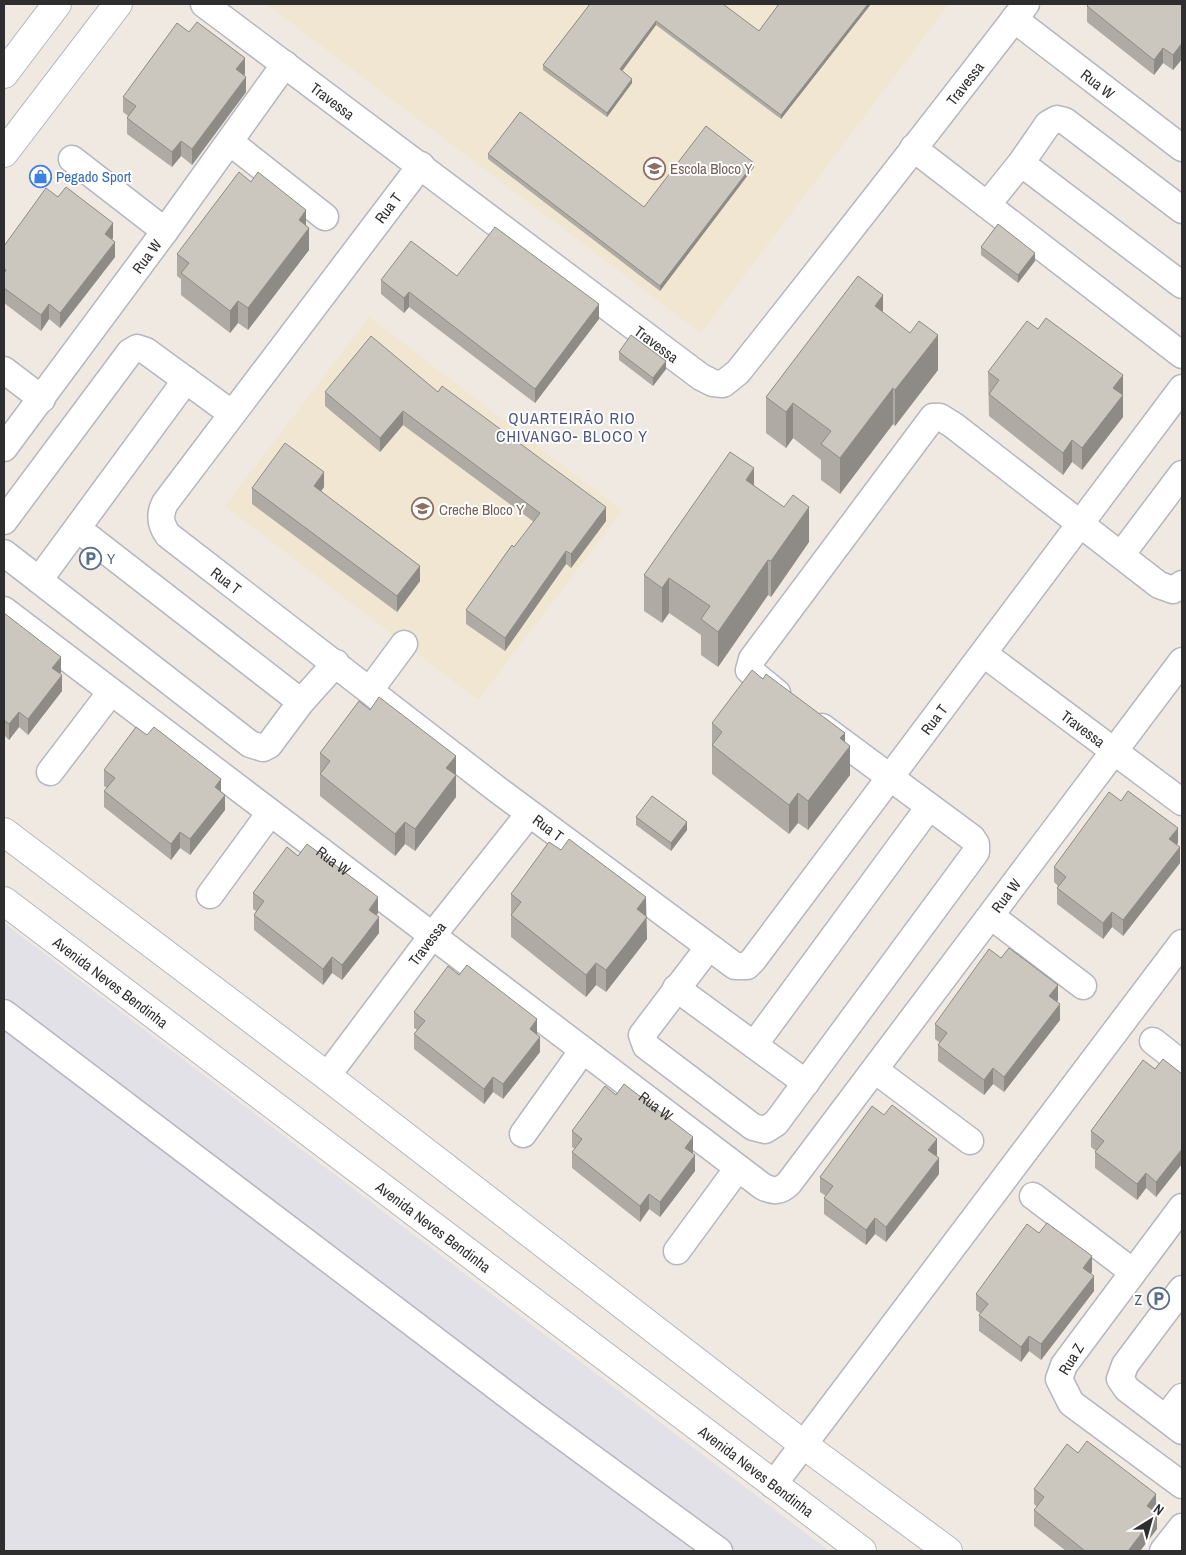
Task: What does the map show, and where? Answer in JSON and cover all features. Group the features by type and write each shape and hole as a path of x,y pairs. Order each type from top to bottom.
{"street":[{"path":"4,74 57,4"},
{"path":"4,153 118,4"},
{"name":"Travessa","path":"204,4 701,377 712,383 723,384 738,372 884,189 913,148 1020,11"},
{"name":"Rua W","path":"1020,11 1179,140"},
{"name":"Rua W","path":"4,448 165,231 285,64"},
{"path":"987,205 1021,163 1048,124 1057,120 1065,121 1182,210"},
{"path":"230,142 325,217"},
{"path":"913,148 1182,356"},
{"path":"72,159 165,231"},
{"path":"1021,163 1182,285"},
{"name":"Rua T","path":"421,165 231,413 165,503 160,520 163,528 168,535 530,814 708,948 735,966 747,966 753,960 1182,388"},
{"path":"4,521 130,352 138,348 146,351 231,413"},
{"path":"4,370 42,399"},
{"path":"39,580 186,380"},
{"path":"708,948 676,988 642,1036 643,1041 646,1046 753,1127 764,1130 776,1123 976,852 976,844 972,838 799,710 749,670 752,659 934,417 940,417 953,425 1159,585 1173,590 1182,584"},
{"path":"1121,555 1182,474"},
{"path":"78,529 301,702"},
{"path":"4,553 250,744 262,748 269,745 301,702 336,663"},
{"name":"Rua W","path":"4,610 738,1168 770,1190 783,1189 875,1070 1182,661"},
{"path":"370,690 404,644"},
{"name":"Travessa","path":"984,654 1115,750 1182,802"},
{"path":"50,772 111,692"},
{"path":"754,1045 929,807"},
{"path":"210,895 270,812"},
{"name":"Travessa","path":"328,1076 432,936 530,814"},
{"path":"4,832 328,1076 804,1445 948,1551"},
{"name":"Avenida Neves Bendinha","path":"4,901 862,1551"},
{"path":"991,916 1083,986"},
{"path":"773,1484 1182,943"},
{"path":"676,988 806,1083"},
{"path":"4,1013 535,1416 719,1551"},
{"path":"1153,1041 1182,1064"},
{"path":"522,1134 583,1050"},
{"path":"875,1070 970,1141"},
{"path":"677,1251 738,1168"},
{"path":"1033,1196 1133,1272"},
{"name":"Rua Z","path":"1182,1207 1064,1365 1059,1379 1071,1403 1182,1485"},
{"path":"1182,1289 1125,1365 1120,1378 1127,1389 1174,1424 1182,1397"},
{"path":"1163,1551 1182,1526"}],"shaded area":[{"name":"Escola Bloco Y","path":"266,4 949,4 701,333"},
{"name":"Creche Bloco Y","path":"369,317 622,511 478,700 225,506"},
{"path":"4,923 829,1551 4,1551"}],"building":[{"path":"590,4 723,4 759,31 779,4 868,4 781,115 656,21 620,69 632,79 607,113 543,65"},
{"path":"1089,4 1182,4 1182,43 1173,55 1163,48 1154,60 1087,6"},
{"path":"197,22 245,58 236,69 246,77 192,149 181,141 172,152 127,118 136,106 123,97 177,23 189,32"},
{"path":"520,112 644,207 706,126 754,163 660,286 488,154"},
{"path":"239,172 251,182 258,172 306,210 299,220 309,228 248,308 238,301 230,311 181,273 189,263 177,254"},
{"path":"66,187 113,223 105,234 115,242 60,313 49,304 41,315 4,288 4,273 6,270 4,269 4,246 46,188 58,197"},
{"path":"998,224 1035,253 1018,275 981,247"},
{"path":"495,227 599,304 535,389 409,292 404,298 381,280 411,241 457,276"},
{"path":"858,276 883,295 875,306 910,333 919,321 938,335 895,390 893,388 840,458 821,444 831,431 793,403 786,412 766,397"},
{"path":"1046,318 1123,375 1113,388 1123,395 1082,448 1072,440 1063,453 989,394 999,380 988,372 1027,321 1038,329"},
{"path":"631,335 666,361 653,378 619,352"},
{"path":"371,336 438,392 442,386 606,507 571,554 566,551 505,638 466,610 512,545 514,547 540,513 403,411 380,438 325,392"},
{"path":"285,443 324,472 314,486 420,566 397,596 252,488"},
{"path":"730,452 754,468 746,480 784,507 793,495 809,507 771,561 768,560 718,632 701,619 710,606 669,578 662,588 644,575"},
{"path":"4,613 61,657 52,668 62,675 28,719 19,712 9,724 4,720"},
{"path":"752,670 763,679 766,674 845,733 840,738 850,746 808,801 798,793 789,805 712,745 722,732 712,723"},
{"path":"379,697 456,756 446,768 456,775 415,829 405,822 395,834 320,774 330,761 320,753 359,701 370,710"},
{"path":"136,727 147,735 154,727 221,779 215,787 225,795 190,839 180,832 171,844 104,791 115,778 104,770"},
{"path":"1128,791 1178,828 1169,839 1180,847 1123,920 1112,912 1103,923 1057,888 1066,877 1054,867 1109,792 1121,801"},
{"path":"652,796 687,822 671,843 636,817"},
{"path":"569,839 646,897 637,909 647,917 628,942 606,970 596,963 586,975 511,915 521,902 511,894 549,842 561,850"},
{"path":"307,844 378,897 369,910 379,917 364,937 342,965 332,957 323,969 254,915 264,901 253,893 287,847 298,856"},
{"path":"1009,948 1058,985 1049,996 1060,1004 1004,1077 993,1068 984,1080 938,1045 947,1033 935,1024 989,949 1001,958"},
{"path":"467,965 537,1019 530,1029 540,1037 503,1084 493,1077 484,1089 414,1034 425,1021 414,1012 448,966 459,975"},
{"path":"1163,1059 1182,1074 1182,1149 1156,1182 1146,1173 1137,1184 1095,1152 1104,1141 1091,1131 1143,1060 1155,1069"},
{"path":"624,1084 693,1137 685,1148 695,1155 660,1202 649,1194 640,1206 572,1152 582,1139 572,1131 605,1086 616,1095"},
{"path":"892,1105 937,1139 928,1150 939,1158 886,1227 875,1218 866,1230 824,1198 833,1186 820,1177 872,1106 884,1115"},
{"path":"1047,1223 1092,1256 1083,1268 1094,1276 1041,1344 1029,1336 1021,1347 979,1315 988,1304 976,1294 1027,1224 1039,1233"},
{"path":"1087,1441 1156,1494 1147,1506 1157,1513 1128,1551 1085,1551 1034,1510 1044,1497 1034,1489 1067,1444 1078,1453"}],"place":[{"name":"Escola Bloco Y","path":"654,168"},
{"name":"Pegado Sport","path":"40,176"},
{"name":"Creche Bloco Y","path":"423,509"},
{"name":"Y","path":"91,558"},
{"name":"Z","path":"1158,1299"}],"district":[{"name":"QUARTEIRÃO RIO CHIVANGO- BLOCO Y","path":"572,427"}]}
